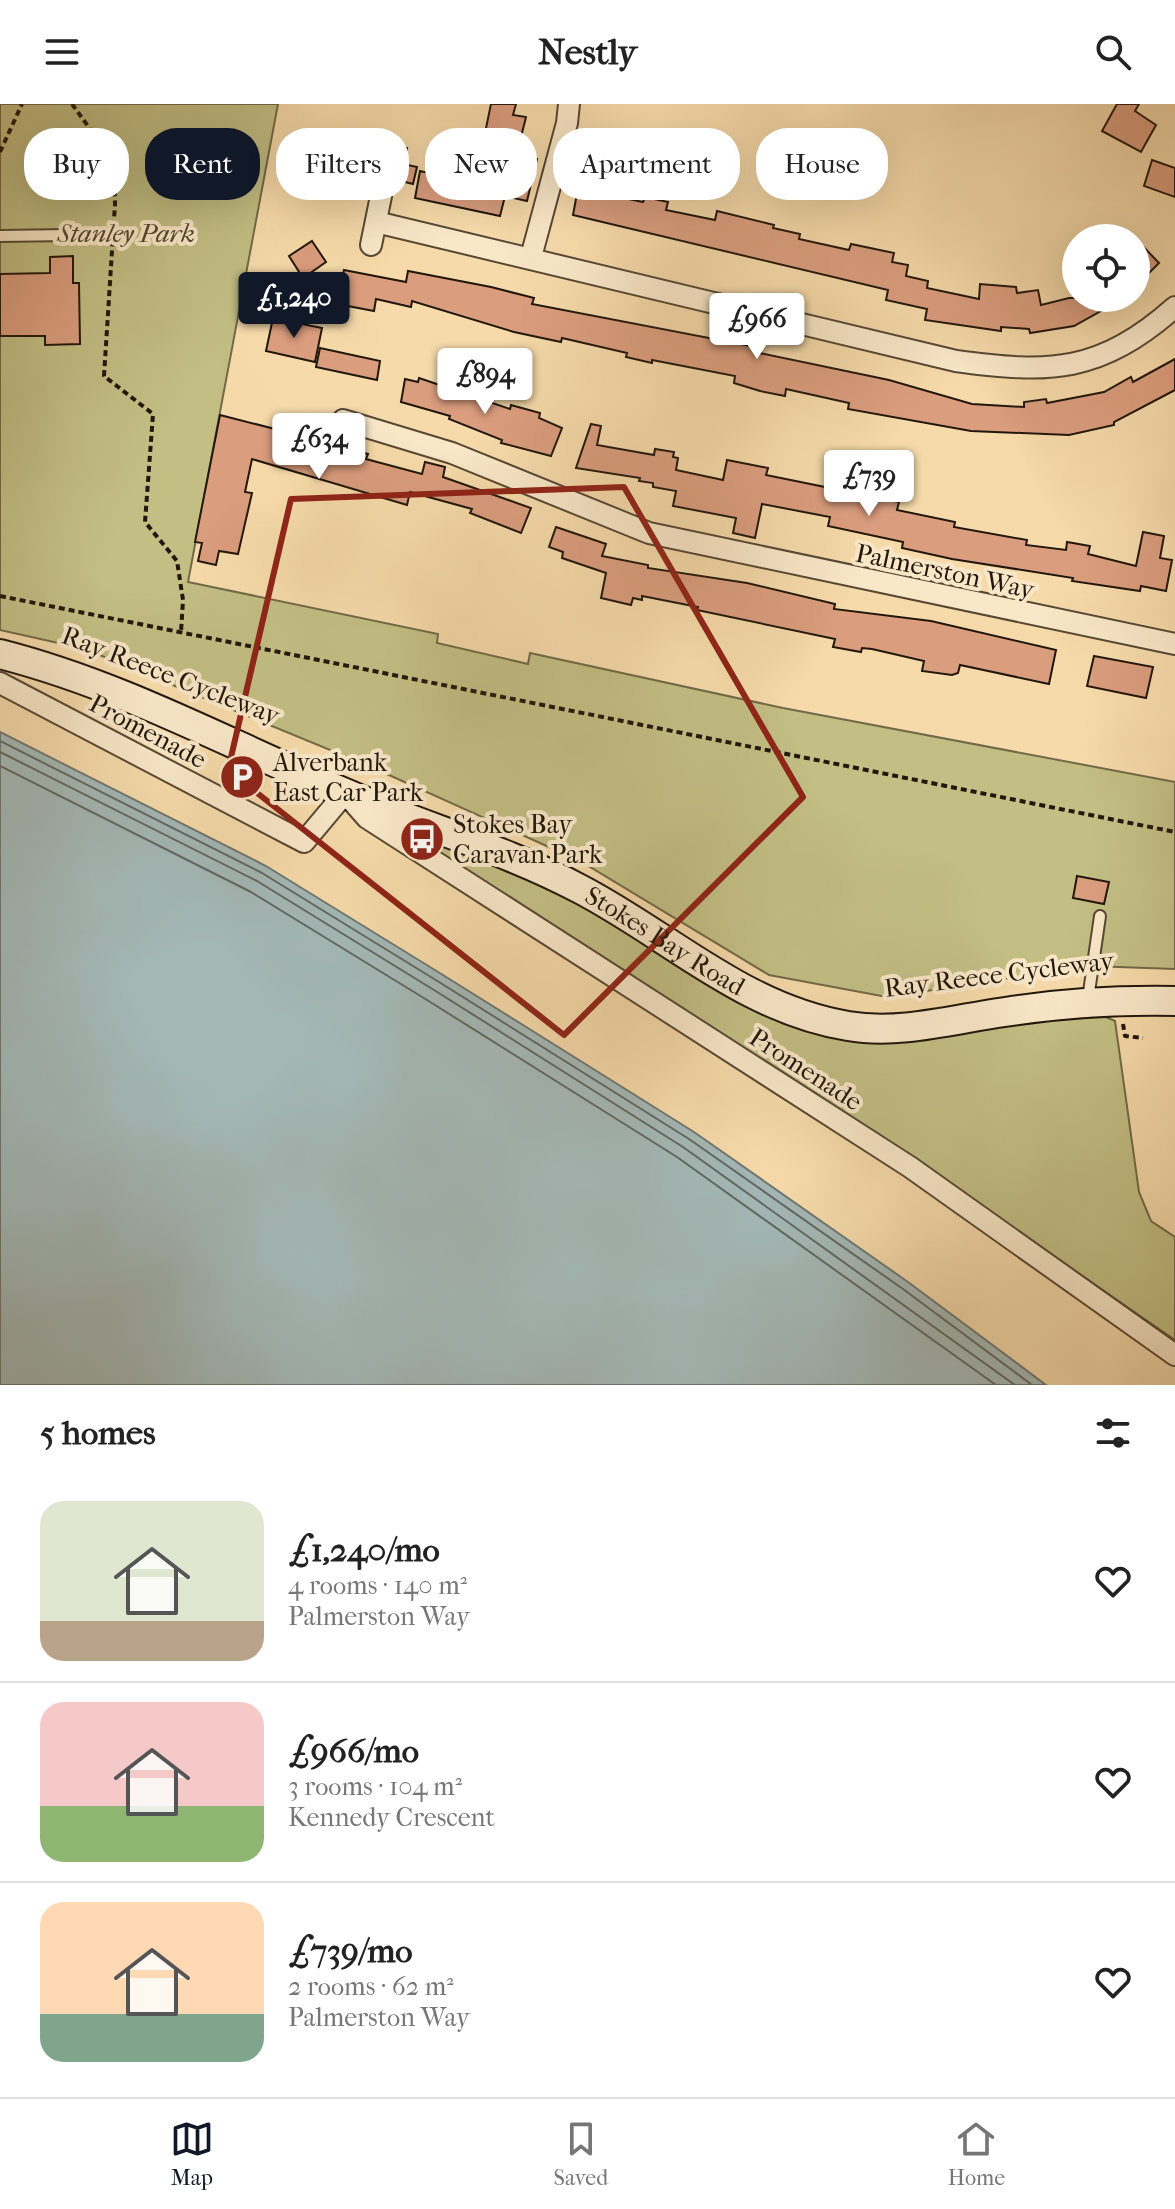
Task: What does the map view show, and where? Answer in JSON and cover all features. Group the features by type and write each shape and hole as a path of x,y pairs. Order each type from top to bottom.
{"street":[{"path":"531,257 567,123 569,104"},
{"path":"371,245 380,200"},
{"path":"376,222 956,361 1023,370 1087,363 1145,333 1175,307"},
{"name":"Palmerston Way","path":"343,420 452,453 649,533 1175,644"},
{"name":"Stokes Bay Road","path":"0,654 57,668 125,693 345,793 514,856 583,890 739,989 788,1010 849,1026 905,1028 1088,1001 1175,1001"},
{"name":"Promenade","path":"0,683 304,842 345,793 367,818 910,1167 1175,1355"}],"lane":[{"path":"0,236 68,235"},
{"path":"1088,1001 1100,916"}],"path":[{"path":"0,152 22,104"},
{"path":"72,104 114,162 115,204 104,376 153,414 145,522 177,561 183,600 181,632"},
{"path":"0,596 1175,832"},
{"path":"1122,1020 1125,1036 1143,1038"}],"highlighted area":[{"path":"624,487 803,797 564,1035 228,770 291,499"}],"green space":[{"name":"Stanley Park","path":"0,104 278,104 260,200 260,128 145,128 145,200 260,200 188,582 438,634 437,643 528,664 530,653 783,708 1175,782 1175,969 1090,966 887,997 769,975 580,861 369,766 85,649 0,630"},
{"path":"401,830 534,877 779,1019 1092,1011 1115,1021 1139,1192 1151,1221 1175,1237 1175,1340 885,1140"}],"water":[{"path":"0,732 266,866 443,975 694,1132 908,1282 1046,1385 0,1385"}],"building":[{"path":"491,104 516,104 513,115 526,117 523,128 486,128"},
{"path":"1117,104 1139,104 1135,111 1156,125 1141,152 1102,131"},
{"path":"1152,160 1175,168 1175,197 1144,186"},
{"path":"409,165 417,167 413,184 409,183"},
{"path":"420,171 425,172 425,200 504,200 500,216 415,198"},
{"path":"576,200 659,200 668,202 666,210 715,220 717,211 774,225 773,228 800,234 799,239 849,250 851,244 894,253 892,262 908,265 906,276 928,281 927,288 979,299 980,284 1016,287 1017,293 1038,290 1041,305 1062,300 1062,312 1099,312 1074,326 1030,333 1029,329 1001,327 1001,331 925,320 927,309 886,300 888,290 573,215"},
{"path":"312,241 326,262 303,278 289,256"},
{"path":"1150,254 1159,263 1150,272"},
{"path":"73,256 73,283 79,283 80,344 45,345 45,336 0,336 0,274 50,273 50,257"},
{"path":"344,270 406,282 408,271 491,287 534,298 532,304 756,347 755,352 889,380 972,404 1024,407 1024,402 1046,399 1047,403 1104,392 1131,377 1133,382 1175,359 1175,390 1114,422 1114,425 1069,435 971,431 848,409 849,403 786,389 785,396 760,391 734,383 735,376 652,360 652,363 626,357 627,353 562,338 561,342 514,332 412,301 411,307 376,299 374,311 337,304"},
{"path":"273,318 322,328 315,362 266,351"},
{"path":"320,348 380,361 377,380 316,367"},
{"path":"419,378 510,409 511,405 540,413 539,418 562,428 551,456 501,443 502,440 449,419 450,416 401,402 405,379 418,382"},
{"path":"220,415 275,429 278,420 298,426 296,435 368,454 366,459 422,474 425,462 445,467 443,477 531,508 521,533 470,513 472,509 410,492 407,505 252,459 245,492 252,493 238,554 219,551 216,565 198,561 202,543 195,542"},
{"path":"591,424 601,426 597,445 654,455 655,449 674,452 673,457 678,458 676,470 723,480 727,460 768,468 766,475 830,488 832,479 847,482 845,490 899,502 897,510 955,522 954,527 1027,540 1026,545 1066,550 1067,542 1090,546 1088,554 1136,566 1143,532 1164,536 1160,558 1172,560 1166,591 1141,586 1140,591 1072,581 1073,578 952,559 902,548 903,542 828,526 830,517 762,504 755,538 733,533 736,518 673,506 676,491 653,487 653,483 639,481 640,478 576,468"},
{"path":"556,527 606,544 602,556 648,565 648,568 747,583 835,604 834,609 931,621 1056,650 1049,684 960,665 958,673 952,675 922,671 924,661 872,649 862,648 861,652 833,647 835,639 697,610 698,607 642,596 642,600 633,598 631,605 601,598 606,573 562,558 563,552 549,547"},
{"path":"1094,656 1153,667 1146,698 1087,686"},
{"path":"1077,876 1109,882 1104,904 1073,898"}],"place":[{"name":"Alverbank East Car Park","path":"242,777"},
{"name":"Stokes Bay Caravan Park","path":"422,839"}]}
